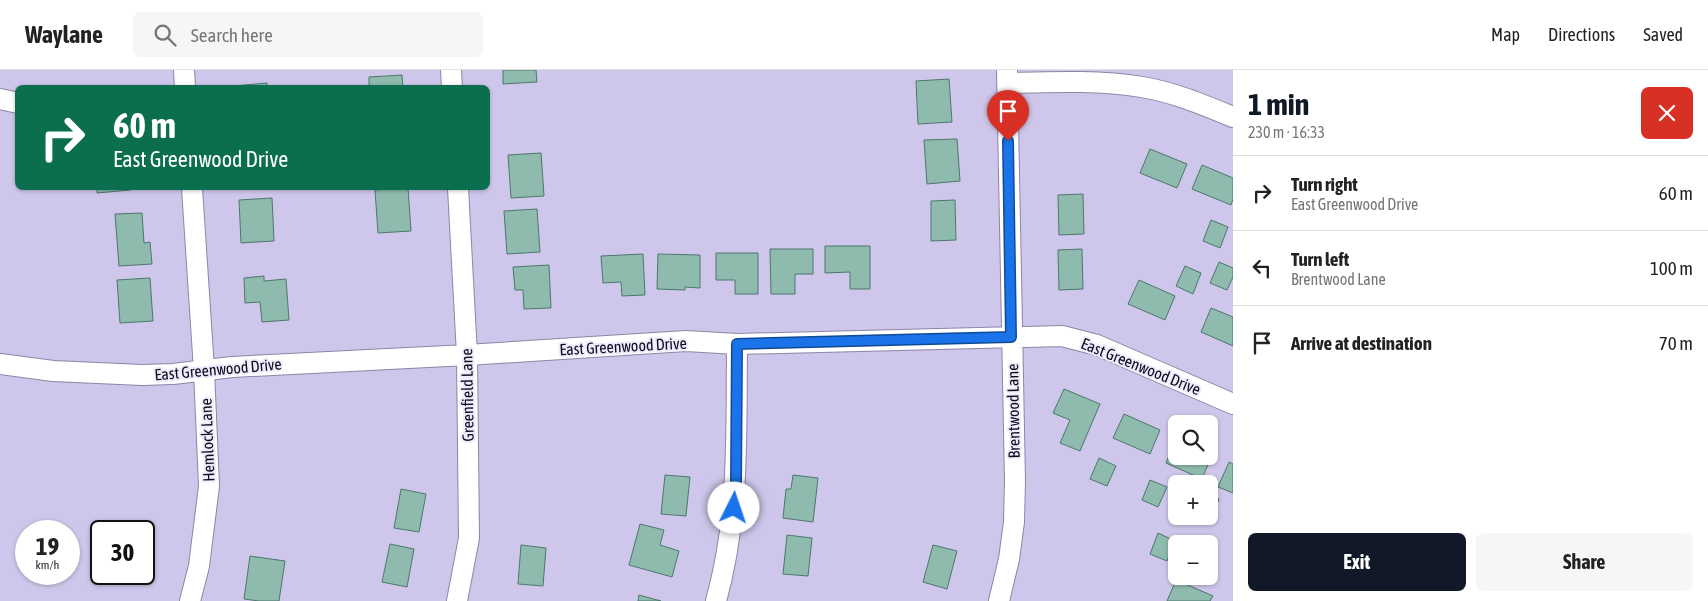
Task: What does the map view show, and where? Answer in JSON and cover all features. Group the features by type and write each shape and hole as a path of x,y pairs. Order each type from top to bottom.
{"street":[{"path":"184,70 185,85"},
{"path":"451,70 452,85"},
{"path":"1007,76 1144,87 1193,101 1233,117"},
{"name":"Brentwood Lane","path":"999,601 1009,559 1014,522 1015,481 1007,76"},
{"path":"0,99 15,102"},
{"name":"Hemlock Lane","path":"190,601 199,566 209,486 204,370 192,190"},
{"name":"Greenfield Lane","path":"457,601 469,538 467,355 458,190"},
{"name":"East Greenwood Drive","path":"0,364 112,375 173,374 232,366 686,342 737,344 1062,336 1097,346 1233,404"},
{"path":"716,601 728,546 736,484 737,344"}],"building":[{"path":"503,70 536,70 537,82 503,84"},
{"path":"402,75 403,85 369,85 369,77"},
{"path":"949,79 952,122 918,124 916,81"},
{"path":"267,83 267,85 245,85"},
{"path":"957,139 960,181 927,184 924,140"},
{"path":"1150,149 1187,164 1177,188 1140,173"},
{"path":"541,153 544,196 511,198 508,155"},
{"path":"1202,165 1233,178 1233,199 1231,205 1192,189"},
{"path":"97,190 130,190 97,193"},
{"path":"375,190 408,190 411,231 378,233"},
{"path":"1083,194 1084,234 1059,235 1058,195"},
{"path":"272,198 274,241 241,243 239,200"},
{"path":"955,200 956,240 931,241 931,201"},
{"path":"537,209 540,252 507,254 504,211"},
{"path":"142,213 144,243 150,242 152,264 119,266 115,214"},
{"path":"1211,220 1228,227 1220,248 1203,241"},
{"path":"825,246 870,246 870,289 850,289 850,272 825,273"},
{"path":"770,249 813,249 813,274 795,274 795,294 771,294"},
{"path":"1082,249 1083,289 1059,290 1058,250"},
{"path":"716,253 758,253 758,294 735,294 735,280 716,280"},
{"path":"643,254 645,295 622,296 621,282 603,283 601,256"},
{"path":"658,254 700,255 700,288 685,287 685,290 657,289"},
{"path":"1219,262 1233,268 1233,277 1227,290 1210,283"},
{"path":"549,265 551,308 524,309 523,290 515,290 513,267"},
{"path":"1185,266 1201,273 1193,294 1176,286"},
{"path":"264,276 264,281 286,279 289,320 262,322 260,302 245,303 244,278"},
{"path":"150,278 153,321 120,323 117,280"},
{"path":"1139,280 1175,296 1165,320 1128,304"},
{"path":"1211,308 1233,317 1233,346 1201,332"},
{"path":"1064,389 1100,404 1080,451 1060,443 1070,420 1053,413"},
{"path":"1124,414 1160,430 1150,454 1113,438"},
{"path":"1099,458 1116,466 1107,486 1090,479"},
{"path":"1229,462 1233,464 1233,493 1218,487"},
{"path":"1170,465 1208,465 1204,475 1193,475"},
{"path":"665,475 690,477 686,516 661,514"},
{"path":"793,475 818,478 813,522 783,518 786,489 791,489"},
{"path":"1150,480 1167,487 1158,507 1142,500"},
{"path":"401,489 426,494 419,532 394,528"},
{"path":"640,524 664,530 660,545 679,551 672,577 629,565"},
{"path":"1158,533 1168,538 1167,561 1150,554"},
{"path":"787,535 812,538 808,576 783,574"},
{"path":"390,544 414,549 407,587 382,582"},
{"path":"521,545 546,548 543,586 518,584"},
{"path":"933,545 957,551 947,589 923,582"},
{"path":"250,556 285,561 279,601 244,599"},
{"path":"1174,585 1188,585 1213,596 1210,601 1167,601"},
{"path":"639,595 661,601 638,601"}],"route":[{"path":"734,508 736,484 737,344 1011,337 1008,141"}]}
